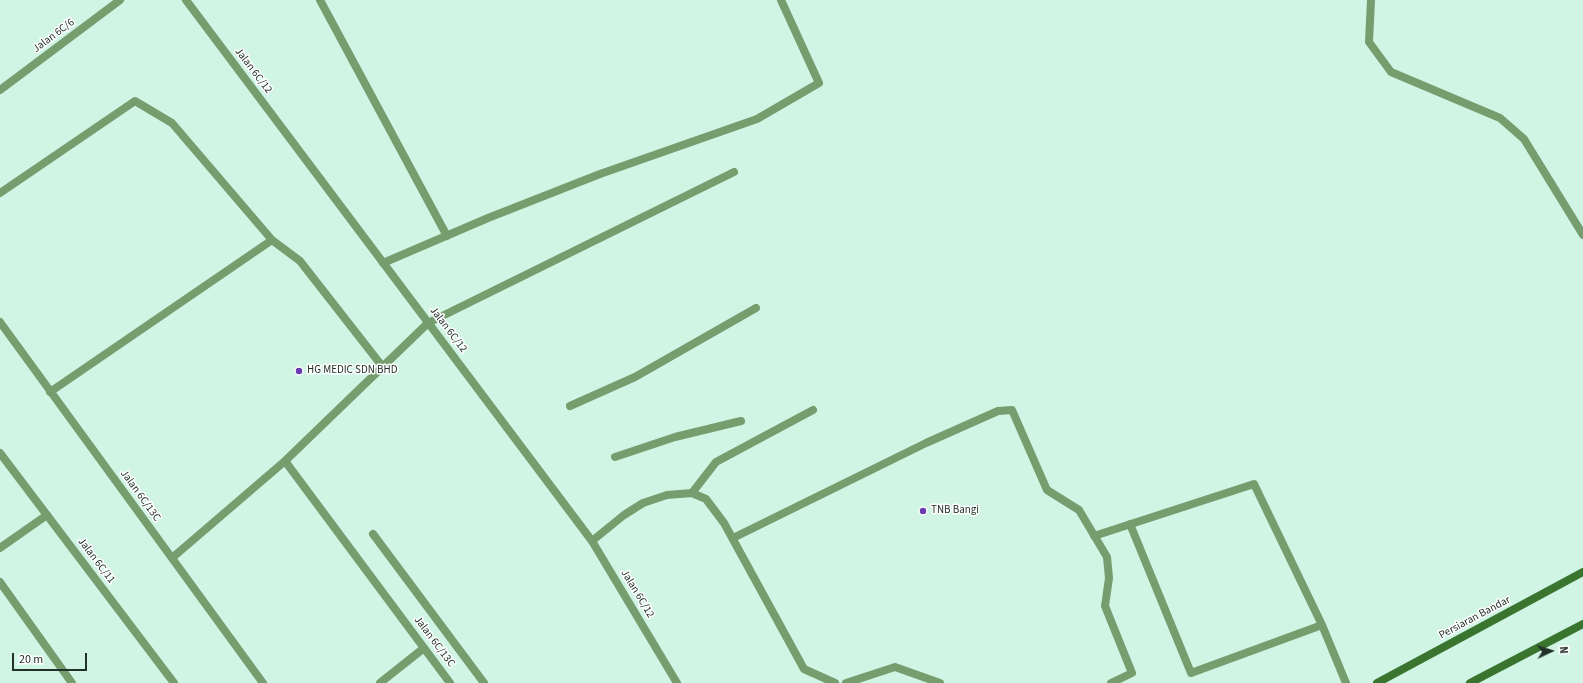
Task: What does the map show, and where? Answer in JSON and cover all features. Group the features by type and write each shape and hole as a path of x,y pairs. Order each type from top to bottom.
{"main road":[{"name":"Persiaran Bandar","path":"1377,683 1583,572"},
{"path":"1470,683 1583,624"}],"street":[{"name":"Jalan 6C/6","path":"0,90 120,0"},
{"name":"Jalan 6C/12","path":"186,0 592,541 677,683"},
{"path":"320,0 447,236"},
{"path":"383,263 600,174 757,119 819,83 781,0"},
{"path":"1371,0 1369,42 1390,72 1500,118 1524,139 1583,235"},
{"path":"0,193 135,101 172,123 272,240 300,261 382,366"},
{"path":"172,558 285,461 428,323 734,172"},
{"path":"50,392 272,240"},
{"path":"570,406 635,377 756,308"},
{"name":"Jalan 6C/13C","path":"0,322 263,683"},
{"path":"692,493 716,462 813,410"},
{"path":"733,538 926,443 998,411 1012,410 1047,490 1079,510 1108,557 1109,578 1106,606 1132,673 1111,683"},
{"path":"615,457 675,437 741,421"},
{"name":"Jalan 6C/11","path":"0,453 174,683"},
{"name":"Jalan 6C/13C","path":"285,461 450,683"},
{"path":"1094,536 1254,484 1322,626 1346,683"},
{"path":"592,541 624,515 643,503 667,495 692,493 706,499 733,538 804,669 835,683"},
{"path":"0,548 47,515"},
{"path":"1130,524 1191,673 1322,626"},
{"path":"373,534 484,683"},
{"path":"0,582 72,683"},
{"path":"380,683 424,648"},
{"path":"846,683 895,667 940,683"}],"place":[{"name":"HG MEDIC SDN BHD","path":"299,371"},
{"name":"TNB Bangi","path":"923,511"}]}
